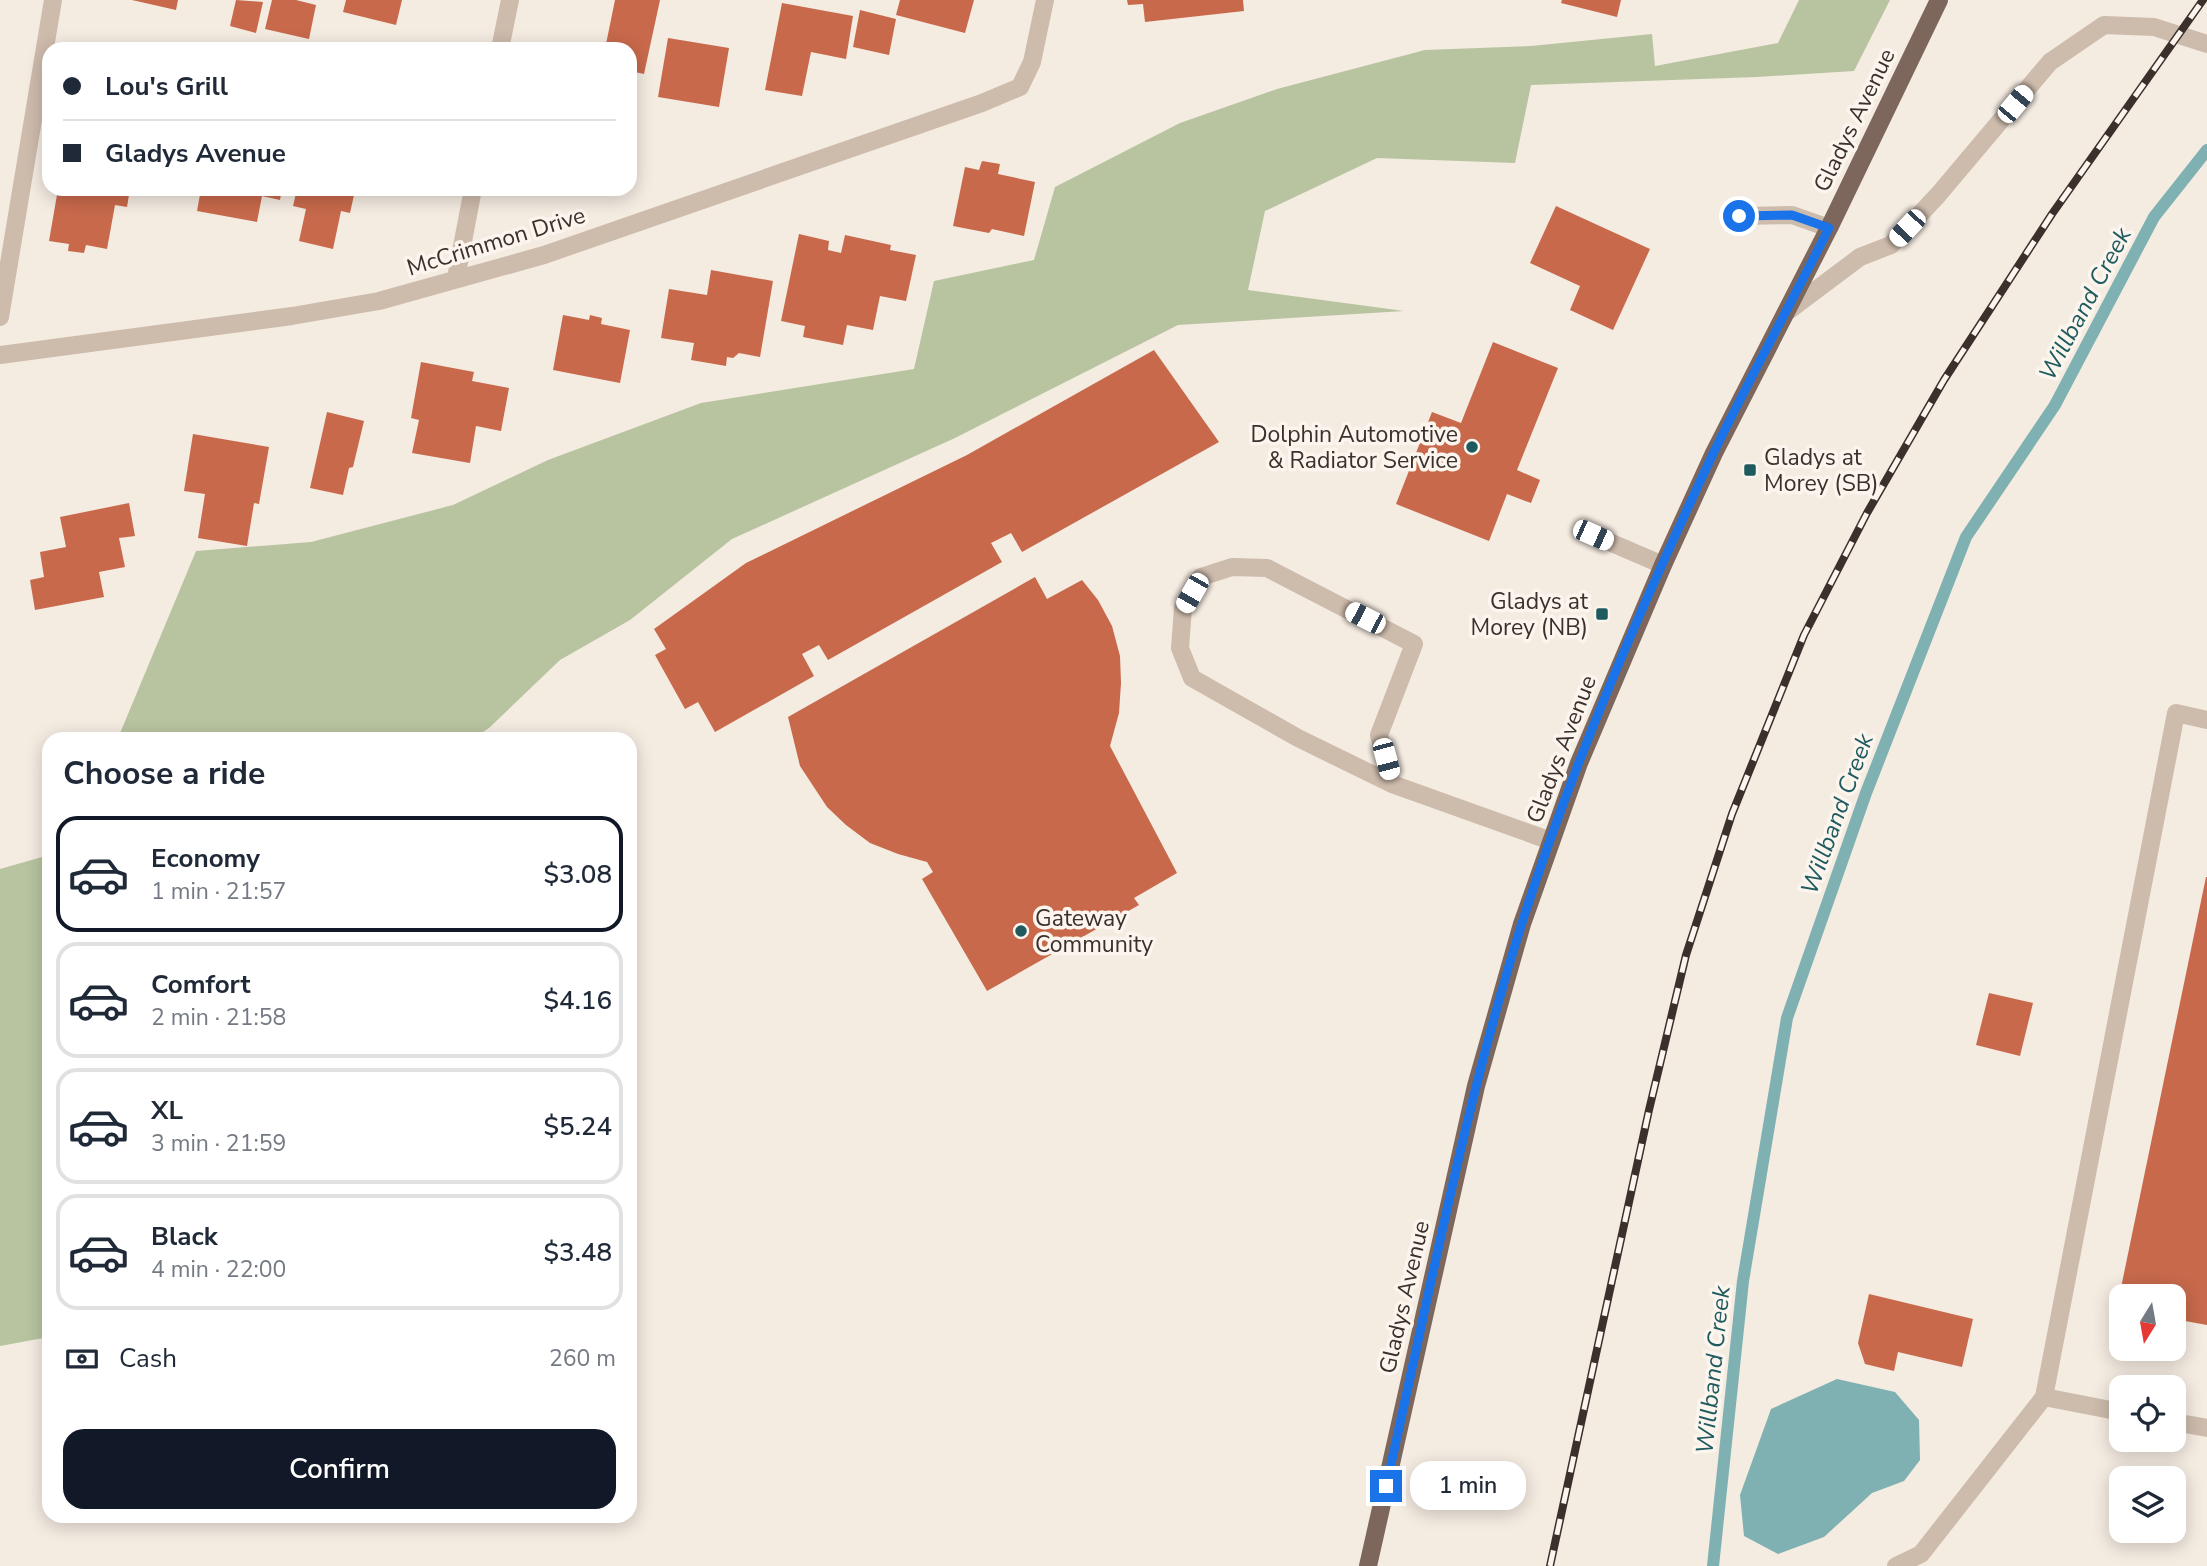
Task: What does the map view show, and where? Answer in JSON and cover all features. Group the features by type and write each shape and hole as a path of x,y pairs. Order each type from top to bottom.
{"main road":[{"name":"Gladys Avenue","path":"1368,1566 1476,1086 1522,924 1579,763 1714,453 1788,311 1939,0"}],"street":[{"path":"46,42 53,0"},
{"path":"501,42 510,0"},
{"name":"McCrimmon Drive","path":"0,355 292,316 379,301 544,255 1020,87 1032,62 1045,0"},
{"path":"1788,311 1860,257 1891,245 1938,195 2050,62 2104,25 2154,27 2207,44"},
{"path":"0,317 42,66"},
{"path":"456,278 472,196"},
{"path":"1739,216 1792,215 1829,228"},
{"path":"1593,535 1663,565"},
{"path":"1392,784 1379,735 1415,644 1267,568 1232,568 1201,577 1183,608 1180,648 1192,678 1298,738 1392,784 1551,841"},
{"path":"1896,1566 1920,1554 2044,1397 2176,713 2207,720"},
{"path":"2044,1397 2109,1410"},
{"path":"2186,1424 2207,1428"}],"green space":[{"path":"1799,0 1890,0 1854,71 1531,85 1515,163 1377,158 1265,211 1248,290 1404,311 1178,325 955,438 732,539 630,620 560,660 483,732 121,732 196,551 311,542 453,505 548,460 701,403 914,369 934,281 1034,260 1055,187 1180,123 1277,89 1425,50 1531,46 1652,34 1655,66 1778,43"},
{"path":"42,857 42,1338 0,1346 0,869"}],"water":[{"path":"1837,1379 1895,1392 1919,1420 1920,1460 1904,1481 1872,1493 1824,1537 1778,1554 1744,1536 1740,1495 1771,1409"}],"building":[{"path":"132,0 178,0 176,10"},
{"path":"236,0 263,2 256,33 230,26"},
{"path":"272,0 296,0 316,5 309,39 265,29"},
{"path":"346,0 402,0 396,25 343,12"},
{"path":"615,0 660,0 644,74 637,72 637,42 606,42"},
{"path":"900,0 974,0 965,33 896,15"},
{"path":"1127,0 1243,0 1244,11 1145,22 1143,4 1128,5"},
{"path":"1562,0 1621,0 1617,17 1561,3"},
{"path":"782,3 853,16 846,59 811,52 802,96 765,90"},
{"path":"860,10 896,19 889,55 853,47"},
{"path":"668,38 729,48 719,107 658,97"},
{"path":"982,161 1000,164 998,174 1035,182 1024,236 992,229 989,233 953,226 965,167 979,170"},
{"path":"57,196 129,196 127,207 115,205 107,249 86,245 84,253 68,251 69,244 49,241"},
{"path":"200,196 262,196 257,222 197,211"},
{"path":"262,196 281,196 280,200"},
{"path":"295,196 354,196 350,213 341,211 333,249 299,241 306,209 293,206"},
{"path":"1556,206 1650,249 1613,330 1570,310 1580,286 1530,263"},
{"path":"799,234 829,241 828,250 841,253 845,235 891,245 890,250 916,255 906,301 880,296 873,330 847,325 843,345 803,337 805,326 781,321"},
{"path":"711,270 773,281 760,357 739,353 733,358 727,357 726,366 691,360 694,343 661,338 669,289 707,295"},
{"path":"563,315 589,320 590,315 602,318 601,324 630,330 620,383 553,370"},
{"name":"Dolphin Automotive & Radiator Service","path":"1493,342 1558,368 1517,470 1540,480 1531,503 1507,494 1489,541 1396,504 1432,412 1461,423"},
{"path":"1154,350 1219,442 1022,552 1011,533 991,543 1002,562 828,660 819,645 802,654 814,676 715,732 698,702 685,709 655,655 666,649 654,629 746,563 967,455"},
{"path":"421,362 474,372 472,381 509,388 501,431 476,426 470,463 412,453 419,420 411,418"},
{"path":"327,412 364,421 343,495 310,488"},
{"path":"193,434 269,447 259,504 254,503 247,546 198,538 205,494 184,491"},
{"path":"129,503 135,536 119,538 125,567 99,572 104,597 35,610 30,580 44,577 40,552 66,547 60,517"},
{"path":"1035,577 1047,599 1082,580 1098,600 1112,626 1120,656 1121,683 1119,713 1110,746 1177,873 1134,898 1139,905 987,991 922,879 933,872 927,862 870,843 827,807 800,766 788,717"},
{"path":"2207,877 2207,1325 2186,1321 2186,1284 2122,1284"},
{"path":"1989,993 2033,1003 2020,1056 1976,1045"},
{"path":"1869,1294 1973,1319 1962,1367 1898,1352 1894,1371 1865,1364 1858,1343"}],"waterway":[{"name":"Willband Creek","path":"1713,1566 1743,1281 1787,1018 1866,793 1966,537 2055,405 2154,217 2207,150"}],"railway":[{"path":"1550,1566 1649,1110 1686,955 1732,814 1804,635 1867,513 1944,380 2052,214 2203,0"}],"place":[{"name":"Dolphin Automotive & Radiator Service","path":"1472,447"},
{"name":"Gladys at Morey (SB)","path":"1750,470"},
{"name":"Gladys at Morey (NB)","path":"1602,614"},
{"name":"Gateway Community","path":"1021,931"}],"route":[{"path":"1386,1486 1476,1086 1522,924 1579,763 1663,565 1714,453 1829,228 1792,215 1739,216"}]}
